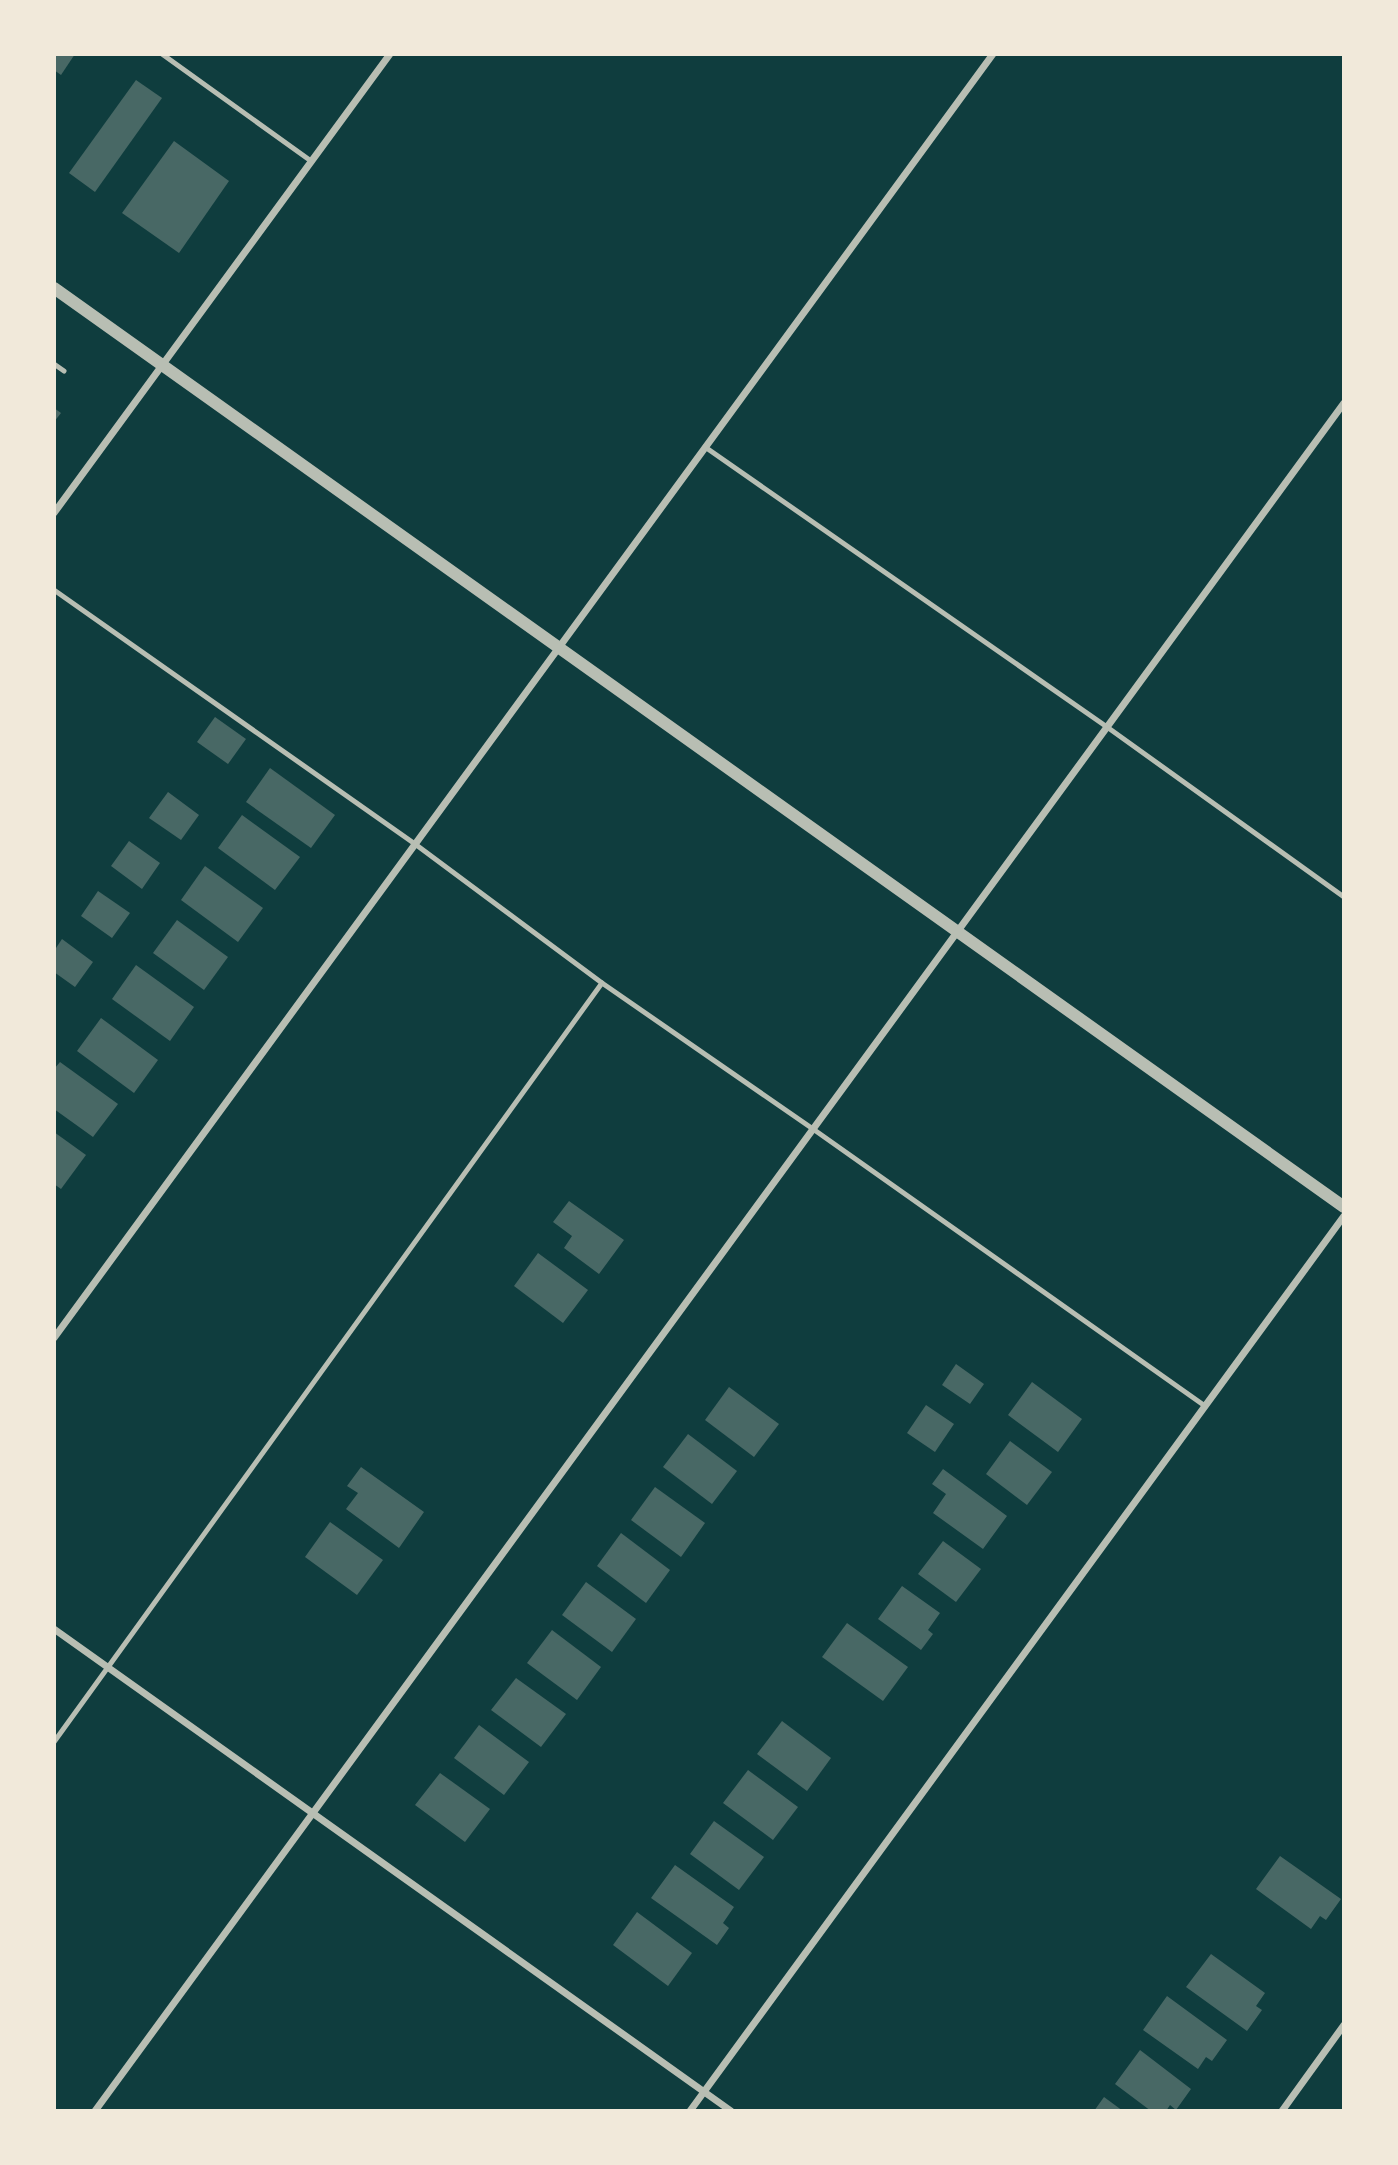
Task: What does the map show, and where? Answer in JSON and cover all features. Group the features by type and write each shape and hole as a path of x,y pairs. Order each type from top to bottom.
{"street":[{"path":"54,513 390,54"},
{"path":"54,1338 993,54"},
{"path":"54,288 1344,1207"},
{"path":"95,2111 1344,403"},
{"path":"690,2111 1344,1216"},
{"path":"54,1629 731,2111"},
{"path":"1282,2111 1344,2025"}],"lane":[{"path":"162,54 311,161"},
{"path":"54,364 64,371"},
{"path":"705,447 1107,727 1344,897"},
{"path":"54,590 415,844 602,982 1205,1406"},
{"path":"54,1742 602,982"}],"building":[{"path":"54,54 75,54 61,75 54,70"},
{"path":"136,80 162,98 95,192 69,173"},
{"path":"174,141 229,181 179,253 122,213"},
{"path":"54,408 61,413 54,422"},
{"path":"215,717 246,739 228,764 197,742"},
{"path":"270,768 335,815 311,848 246,802"},
{"path":"168,792 199,815 181,840 149,818"},
{"path":"242,815 300,857 275,890 218,848"},
{"path":"129,841 160,863 142,889 111,866"},
{"path":"205,866 263,908 238,942 181,900"},
{"path":"98,891 130,913 112,938 81,916"},
{"path":"177,920 228,957 204,990 153,953"},
{"path":"62,939 93,962 75,987 54,972 54,951"},
{"path":"136,965 194,1007 170,1041 112,999"},
{"path":"101,1018 158,1060 134,1093 77,1051"},
{"path":"60,1062 118,1104 93,1137 54,1109 54,1069"},
{"path":"54,1132 86,1155 61,1189 54,1184"},
{"path":"569,1201 624,1240 599,1274 564,1248 572,1236 553,1222"},
{"path":"538,1253 588,1290 563,1323 514,1286"},
{"path":"956,1364 984,1384 970,1404 942,1385"},
{"path":"1032,1382 1082,1419 1058,1452 1008,1415"},
{"path":"729,1387 779,1424 754,1457 705,1420"},
{"path":"926,1405 954,1424 935,1452 907,1433"},
{"path":"688,1434 737,1471 712,1504 663,1467"},
{"path":"1010,1441 1052,1472 1027,1505 986,1474"},
{"path":"361,1467 424,1512 399,1548 346,1509 358,1493 347,1486"},
{"path":"943,1469 1007,1516 983,1549 933,1513 946,1494 932,1484"},
{"path":"655,1487 705,1523 681,1557 631,1520"},
{"path":"330,1522 383,1560 357,1595 305,1557"},
{"path":"621,1533 670,1570 646,1603 597,1566"},
{"path":"943,1541 981,1569 956,1602 918,1574"},
{"path":"586,1582 636,1619 612,1652 562,1615"},
{"path":"902,1586 940,1613 928,1630 933,1634 921,1650 878,1619"},
{"path":"847,1623 908,1667 883,1701 822,1657"},
{"path":"552,1630 601,1667 577,1700 527,1663"},
{"path":"516,1678 566,1714 541,1747 491,1710"},
{"path":"782,1721 831,1758 807,1791 757,1754"},
{"path":"479,1725 529,1762 504,1795 454,1758"},
{"path":"748,1770 798,1807 773,1840 723,1803"},
{"path":"440,1773 490,1809 465,1842 415,1805"},
{"path":"714,1821 764,1857 739,1890 690,1854"},
{"path":"1280,1856 1341,1899 1326,1920 1320,1916 1311,1929 1256,1889"},
{"path":"675,1865 734,1907 723,1923 729,1928 717,1945 651,1898"},
{"path":"637,1912 692,1953 668,1986 613,1945"},
{"path":"1211,1954 1265,1993 1256,2006 1262,2010 1247,2031 1186,1987"},
{"path":"1167,1996 1227,2040 1212,2061 1206,2057 1198,2069 1143,2030"},
{"path":"1140,2050 1191,2089 1176,2110 1170,2105 1166,2111 1151,2111 1115,2084"},
{"path":"1104,2097 1123,2111 1094,2111"}]}
